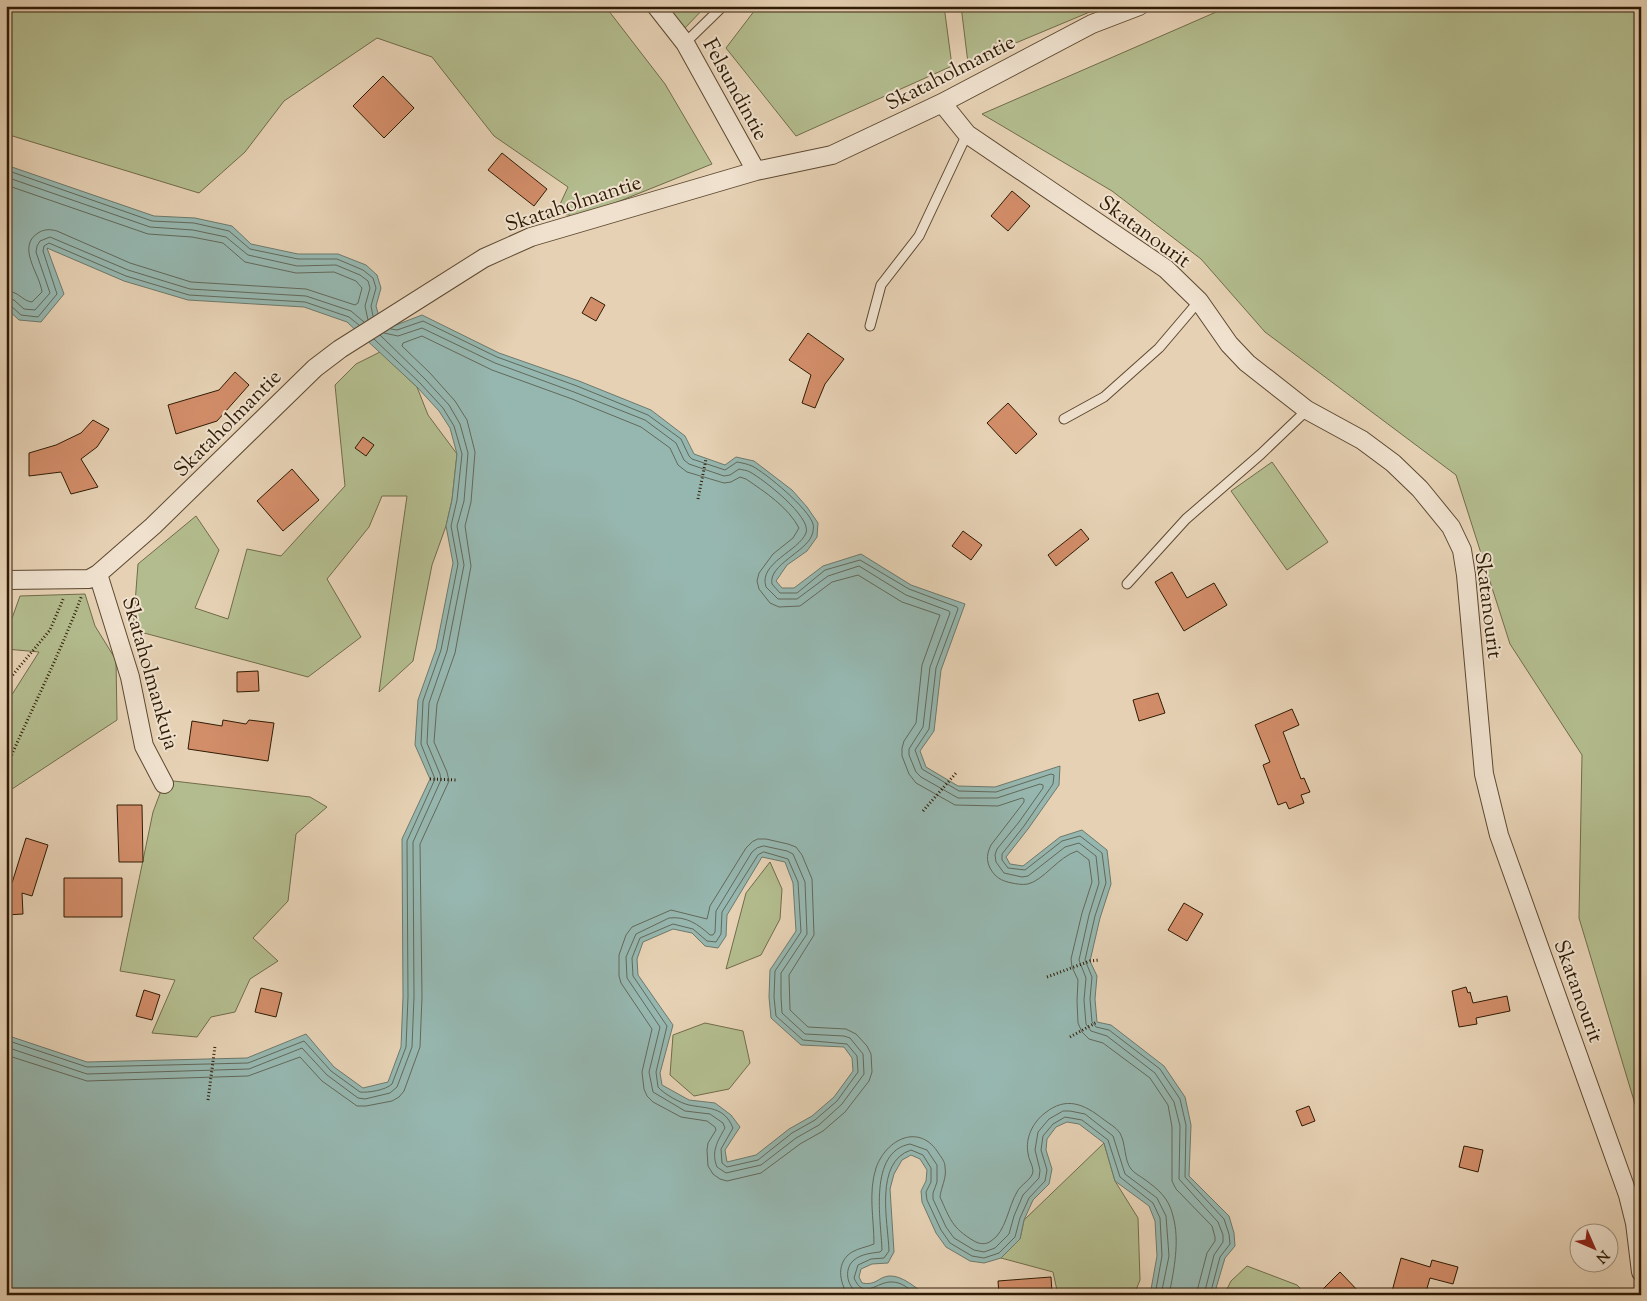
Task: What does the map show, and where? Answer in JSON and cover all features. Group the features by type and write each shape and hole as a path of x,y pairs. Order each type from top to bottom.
{"street":[{"name":"Felsundintie","path":"656,6 685,43 756,171"},
{"name":"Skataholmantie","path":"86,577 160,520 314,368 340,349 484,258 531,237 756,171 832,154 942,103 1092,24 1112,11 1139,6"},
{"name":"Skatanourit","path":"942,103 967,134 1166,269 1199,301 1229,344 1247,363 1307,410 1362,440 1393,463 1420,489 1451,527 1462,550 1466,575 1484,774 1499,835 1628,1195 1635,1223 1641,1272"},
{"path":"6,580 86,577"},
{"name":"Skataholmankuja","path":"86,577 130,677 144,746 164,784"}],"lane":[{"path":"685,43 723,6"},
{"path":"870,326 881,285 919,236 967,134"},
{"path":"1064,419 1104,397 1125,379 1159,348 1199,301"},
{"path":"1127,584 1186,519 1261,454 1307,410"}],"path":[{"path":"698,499 706,459"},
{"path":"6,683 50,630 86,577"},
{"path":"6,768 29,714 66,640 86,577"},
{"path":"922,811 956,773"},
{"path":"430,779 457,780"},
{"path":"1048,977 1090,961 1098,960"},
{"path":"1070,1037 1097,1022"},
{"path":"208,1100 215,1046"}],"green space":[{"path":"6,6 605,6 665,84 712,164 580,217 556,213 568,187 494,136 432,57 377,38 284,101 245,152 199,193 6,134"},
{"path":"665,6 706,6 683,30"},
{"path":"758,6 944,6 952,66 796,136 726,48"},
{"path":"961,6 1104,6 968,63"},
{"path":"1230,6 1641,6 1641,1124 1579,918 1582,755 1510,644 1456,475 1265,332 1201,259 1112,191 982,114"},
{"path":"380,352 417,387 428,415 457,454 452,500 446,526 432,565 413,661 379,692 407,496 382,496 369,527 327,579 361,637 308,677 133,630 138,564 196,516 219,550 195,608 228,619 247,549 281,556 345,486 335,385 356,364"},
{"path":"1272,462 1328,542 1287,570 1231,491"},
{"path":"85,594 95,626 116,660 117,720 6,793 6,704 39,652 6,649 6,635 20,596"},
{"path":"165,780 310,797 327,807 296,834 288,901 253,938 278,961 250,979 235,1012 211,1017 197,1037 152,1033 175,980 120,971 153,812"},
{"path":"770,862 782,889 780,919 761,955 726,969 746,893"},
{"path":"705,1023 743,1031 750,1063 729,1089 694,1096 670,1075 673,1035"},
{"path":"1104,1143 1115,1181 1138,1218 1140,1280 1134,1295 1058,1295 1053,1272 1001,1258 1020,1239 1024,1220"},
{"path":"1247,1266 1297,1285 1307,1295 1224,1295 1231,1281"}],"water":[{"path":"6,165 154,216 195,218 232,226 251,244 298,254 338,254 366,265 377,275 381,288 376,306 380,320 396,325 422,315 499,353 579,381 651,410 685,436 694,454 725,465 736,457 754,461 792,490 818,523 817,537 807,551 787,565 776,581 782,588 794,588 823,566 861,554 911,585 965,604 941,670 934,731 920,751 926,767 958,786 995,787 1060,766 1059,785 1006,857 1010,864 1023,866 1060,837 1082,830 1107,850 1111,884 1100,918 1090,961 1097,976 1095,999 1097,1022 1111,1025 1164,1066 1185,1097 1191,1125 1189,1176 1229,1216 1234,1233 1235,1246 1225,1258 1214,1295 1150,1295 1157,1256 1155,1221 1149,1206 1115,1181 1104,1143 1079,1124 1067,1122 1056,1127 1047,1139 1046,1150 1052,1169 1049,1184 1033,1200 1024,1220 1020,1239 1001,1258 984,1263 970,1261 946,1247 936,1233 922,1202 921,1191 926,1181 927,1170 920,1159 911,1155 902,1160 894,1174 890,1189 894,1252 888,1263 872,1264 861,1269 859,1277 862,1283 867,1284 894,1276 909,1282 926,1295 6,1295 6,1035 87,1062 247,1058 306,1034 334,1067 363,1088 388,1082 401,1047 403,997 402,839 430,779 415,745 418,700 436,649 453,563 446,526 452,500 457,454 450,428 439,411 417,387 347,322 304,307 188,300 124,281 47,248 64,294 41,322 19,320 6,308","holes":["762,857 785,862 793,883 796,931 770,970 769,997 771,1018 801,1045 844,1047 852,1058 853,1071 834,1097 812,1116 789,1129 756,1155 727,1162 725,1150 740,1127 731,1115 715,1103 689,1100 662,1085 660,1073 673,1025 638,975 637,959 643,942 673,929 692,933 705,946 718,948 726,936 727,915"]}],"building":[{"path":"383,76 414,108 384,138 353,106"},
{"path":"502,153 547,189 534,206 488,170"},
{"path":"1012,191 1030,206 1008,231 991,216"},
{"path":"591,297 605,305 596,321 582,313"},
{"path":"808,333 844,359 825,384 815,408 802,403 811,375 789,360"},
{"path":"235,372 249,385 217,421 176,434 168,405 219,390"},
{"path":"1008,403 1037,434 1016,454 987,423"},
{"path":"93,420 109,429 97,447 81,459 98,487 71,494 61,472 29,476 29,453 56,445 81,433"},
{"path":"363,437 374,445 366,456 355,448"},
{"path":"292,469 319,500 283,531 257,501"},
{"path":"1081,529 1089,539 1056,566 1048,555"},
{"path":"963,531 982,545 971,560 952,546"},
{"path":"1172,572 1187,598 1214,583 1227,605 1184,631 1155,582"},
{"path":"258,671 259,691 237,692 237,672"},
{"path":"1158,693 1165,713 1139,721 1133,700"},
{"path":"1292,709 1299,725 1283,732 1301,779 1304,778 1310,792 1301,795 1304,803 1289,809 1286,802 1278,805 1263,765 1270,762 1255,725"},
{"path":"223,720 246,724 249,720 274,723 268,761 188,749 192,721 222,726"},
{"path":"117,805 142,805 143,862 119,862"},
{"path":"26,838 48,845 32,896 22,893 23,914 6,915 6,883 12,883"},
{"path":"64,878 122,878 122,917 64,917"},
{"path":"1184,903 1203,914 1187,941 1168,930"},
{"path":"1466,987 1468,993 1470,992 1473,1003 1507,996 1510,1011 1476,1018 1477,1024 1459,1027 1452,991"},
{"path":"261,988 282,993 276,1017 255,1012"},
{"path":"144,990 160,995 152,1020 136,1016"},
{"path":"1309,1106 1315,1121 1302,1126 1296,1111"},
{"path":"1464,1146 1483,1150 1478,1172 1459,1167"},
{"path":"1401,1258 1430,1267 1432,1260 1458,1267 1453,1284 1430,1278 1425,1295 1391,1295"},
{"path":"1340,1272 1362,1295 1317,1295"},
{"path":"1051,1277 1052,1293 999,1295 998,1281"}]}
